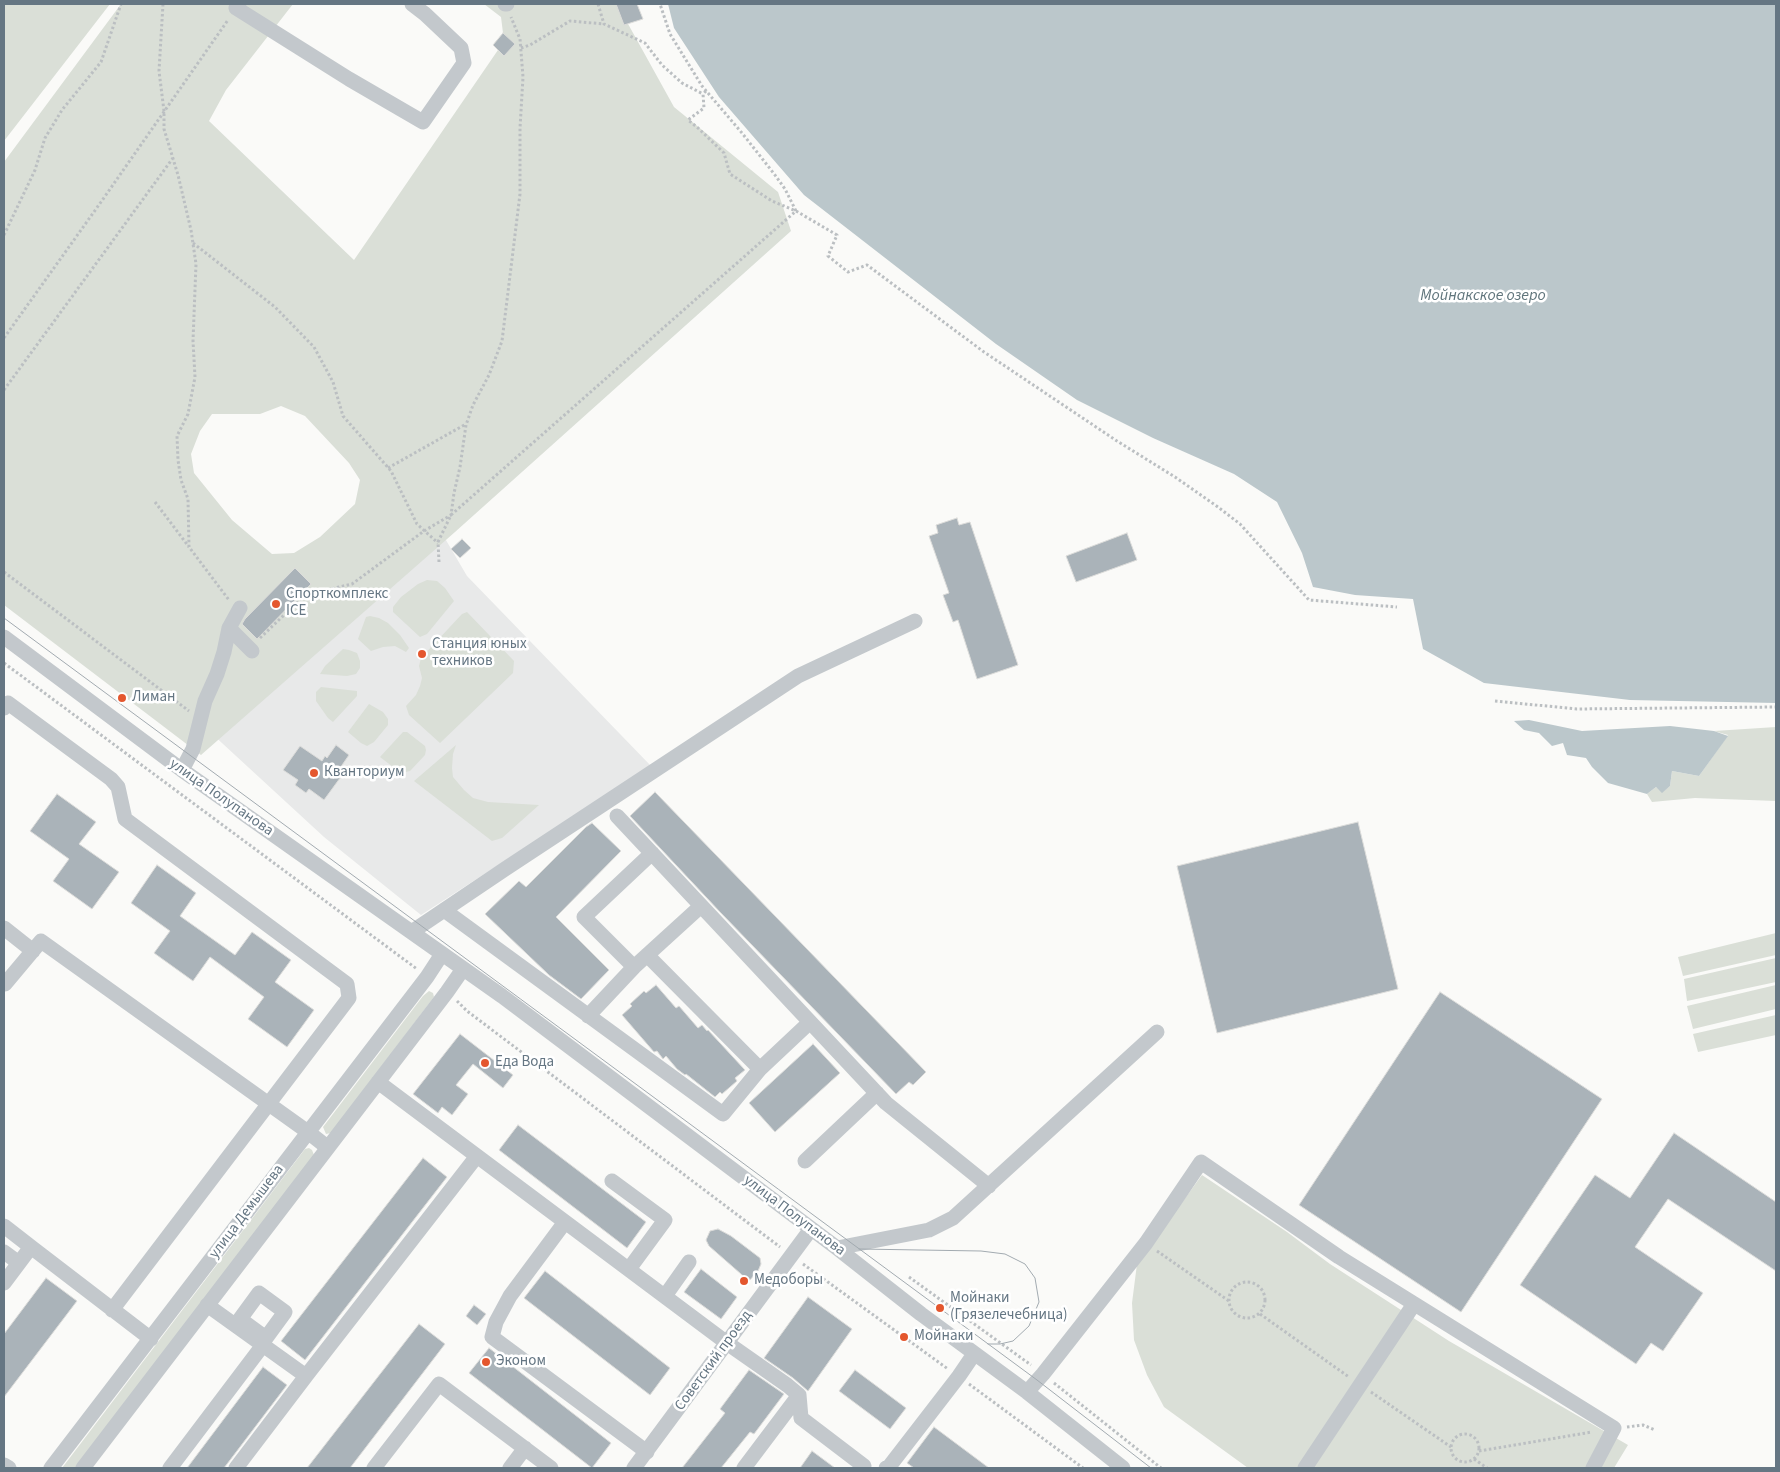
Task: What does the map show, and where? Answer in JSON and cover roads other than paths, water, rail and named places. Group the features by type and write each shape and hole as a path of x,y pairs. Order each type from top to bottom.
{"street":[{"path":"238,6 349,79 423,122 464,63 461,48 426,14 412,4"},
{"path":"182,770 193,749 205,701 217,674 229,628 240,608"},
{"path":"410,931 444,910 501,863 798,676 915,621"},
{"path":"229,628 251,650"},
{"name":"улица Полупанова","path":"4,637 182,770 502,996 837,1248 974,1354 1027,1392 1123,1468"},
{"path":"4,708 8,703 110,779 118,787 125,819 347,984 350,998 268,1103 112,1310"},
{"path":"617,816 886,1103 989,1186"},
{"path":"634,967 584,917 652,853"},
{"path":"588,1016 634,967 701,906"},
{"path":"444,910 723,1114 760,1069 810,1022"},
{"path":"4,928 33,951"},
{"path":"5,989 40,941 327,1147"},
{"name":"улица Демышева","path":"51,1468 427,977 442,954"},
{"path":"647,955 760,1069"},
{"name":"улица Демышева","path":"83,1468 327,1147 448,992 463,969"},
{"path":"837,1248 928,1230 953,1218 1157,1032"},
{"path":"378,1082 629,1270 787,1384 799,1395 801,1418 866,1467"},
{"path":"805,1161 877,1093"},
{"path":"236,1468 477,1156"},
{"path":"1027,1392 1146,1244 1201,1162 1339,1257 1614,1428 1593,1468"},
{"path":"612,1181 665,1220 629,1270"},
{"path":"565,1222 510,1296 496,1322 492,1337 647,1452"},
{"path":"4,1226 151,1338"},
{"name":"Советский проезд","path":"634,1468 811,1229"},
{"path":"4,1283 31,1247"},
{"path":"4,1252 19,1264"},
{"path":"665,1296 689,1262"},
{"path":"1306,1468 1414,1304"},
{"path":"207,1305 240,1324 263,1345 306,1376"},
{"path":"170,1468 263,1345"},
{"path":"888,1468 974,1354"},
{"path":"374,1468 439,1384 551,1468"},
{"path":"744,1468 799,1395"},
{"path":"510,1468 525,1448"},
{"path":"4,1464 9,1468"}],"water":[{"name":"Мойнакское озеро","path":"668,4 1776,4 1776,703 1630,700 1484,683 1423,649 1413,599 1355,595 1313,587 1302,553 1277,502 1234,474 1153,438 1077,400 996,344 804,195 719,97 674,28"},
{"path":"1529,720 1582,731 1670,726 1714,731 1728,736 1699,776 1672,771 1670,786 1662,793 1656,787 1647,794 1608,783 1586,758 1567,755 1563,743 1552,746 1539,733 1524,730 1514,721"}],"tram line":[{"path":"4,618 1037,1380 1151,1468"},
{"path":"859,1249 981,1251 1005,1254 1025,1264 1035,1278 1039,1302 1029,1326 1013,1341 988,1344"}],"place":[{"name":"Спорткомплекс ICE","path":"276,604"},
{"name":"Станция юных техников","path":"422,654"},
{"name":"Лиман","path":"122,698"},
{"name":"Кванториум","path":"314,773"},
{"name":"Еда Вода","path":"485,1063"},
{"name":"Медоборы","path":"744,1281"},
{"name":"Мойнаки (Грязелечебница)","path":"940,1308"},
{"name":"Мойнаки","path":"904,1337"},
{"name":"Эконом","path":"486,1362"}]}
